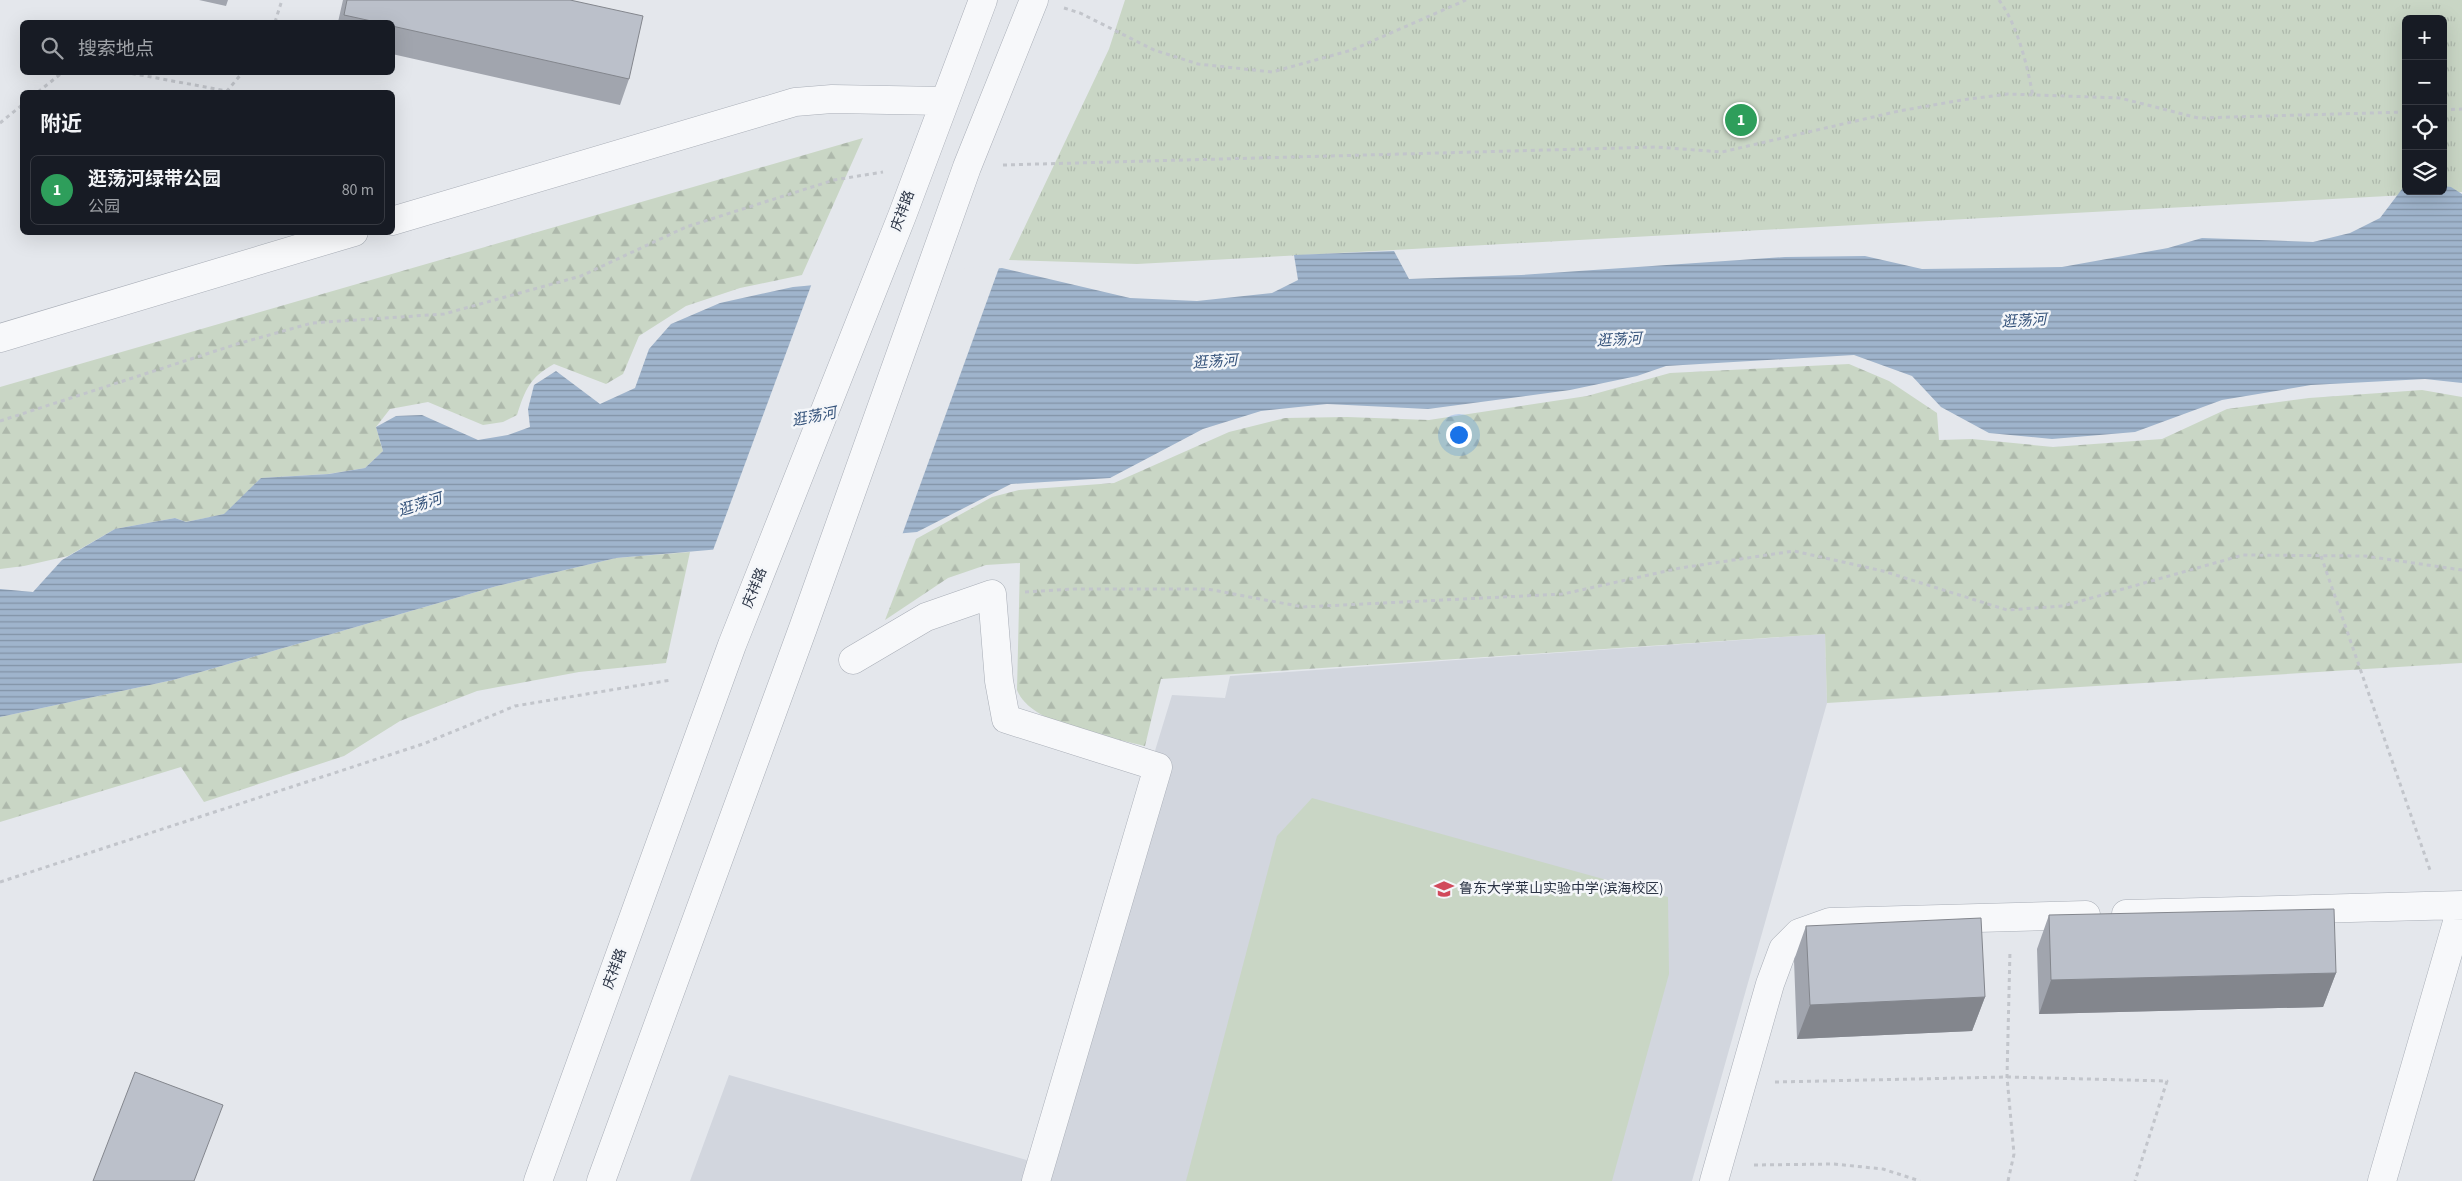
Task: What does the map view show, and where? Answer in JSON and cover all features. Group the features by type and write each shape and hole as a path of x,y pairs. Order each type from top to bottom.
{"street":[{"name":"庆祥路","path":"538,1181 732,645 902,216 983,0"},
{"path":"601,1181 803,628 968,167 1045,3"},
{"path":"395,220 795,102 832,99 944,101"},
{"path":"0,338 344,235"},
{"path":"853,660 926,616 992,594 998,682 1006,719 1158,767 1036,1181"},
{"path":"1716,1174 1776,966 1783,949 1799,933 1830,922 2462,905 2382,1181"}],"path":[{"path":"276,20 282,0"},
{"path":"1045,3 1080,13 1154,50 1198,64 1272,72 1352,50 1466,0"},
{"path":"1999,0 2006,10 2028,71 2033,96"},
{"path":"40,90 59,75"},
{"path":"140,75 222,90"},
{"path":"228,90 240,75"},
{"path":"968,167 1656,147 1722,152 1899,111 2008,94 2120,98 2198,118 2402,112"},
{"path":"0,123 20,107"},
{"path":"2447,110 2462,109"},
{"path":"0,420 237,344 312,323 444,314 581,276 686,226 834,180 919,167"},
{"path":"992,594 1075,589 1207,589 1303,608 1563,594 1680,568 1794,551 1882,571 2007,610 2063,606 2243,555 2366,556 2462,570"},
{"path":"2321,556 2433,881"},
{"path":"0,882 422,744 515,706 671,680"},
{"path":"2008,1181 2014,1154 2007,1077 2010,951 2020,916"},
{"path":"1742,1083 2007,1077 2167,1082 2135,1181"},
{"path":"1716,1174 1749,1165 1834,1164 1883,1169 1920,1181"}],"shaded area":[{"name":"鲁东大学莱山实验中学(滨海校区)","path":"1825,634 1827,703 1692,1181 690,1181 729,1075 1030,1161 1172,695 1225,698 1230,676"}],"green space":[{"path":"1125,0 2462,0 2462,192 2447,193 2447,15 2402,15 2402,195 2407,195 1137,264 1009,260 1109,49"},
{"path":"863,138 802,275 740,288 686,306 639,336 623,374 606,384 554,364 534,379 526,391 517,415 503,422 483,425 428,402 390,409 376,427 383,451 365,468 328,474 261,478 225,514 186,522 175,518 115,529 68,556 24,566 0,569 0,387"},
{"path":"1849,364 1889,381 1937,413 1939,440 1972,439 2053,447 2162,439 2227,409 2309,398 2422,390 2462,397 2462,663 1827,703 1825,634 1161,679 1145,746 1074,728 1038,713 1025,702 1017,690 1020,563 986,565 948,578 885,620 916,539 992,497 1019,490 1114,483 1229,432 1285,418 1347,417 1429,420 1587,396 1670,373"},
{"path":"690,552 666,663 579,672 477,691 400,721 344,756 204,802 181,767 0,822 0,717 173,680 497,586 616,558"},
{"path":"1312,798 1668,897 1669,974 1612,1181 1186,1181 1277,836"}],"water":[{"name":"逛荡河","path":"2447,186 2462,194 2462,383 2425,379 2311,385 2222,400 2135,432 2052,439 1989,433 1941,407 1912,376 1854,355 1666,366 1637,376 1570,390 1428,409 1327,404 1261,411 1203,429 1110,478 1011,484 917,532 616,558 497,586 173,680 0,717 0,589 33,592 62,560 115,529 175,518 186,522 224,514 261,478 329,474 365,468 383,451 376,427 396,416 422,415 478,440 508,435 530,427 528,409 534,385 556,371 600,404 635,388 649,349 671,324 720,303 793,287 1002,268 1130,298 1197,301 1272,293 1298,280 1294,255 1394,251 1409,279 1521,275 1785,257 1865,256 1922,269 2062,267 2168,248 2202,238 2313,242 2350,233 2380,218 2402,189 2402,195 2447,195"}],"pier":[{"path":"1000,265 902,535 712,553 812,283"}],"building":[{"path":"347,0 570,0 643,16 629,79 395,27 395,20 367,20 344,15"},
{"path":"2334,909 2336,973 2051,980 2049,915"},
{"path":"1981,918 1985,997 1810,1005 1806,926"},
{"path":"135,1072 223,1105 194,1181 93,1181"}],"place":[{"name":"逛荡河绿带公园","path":"1741,120"},
{"name":"鲁东大学莱山实验中学(滨海校区)","path":"1444,889"}]}
